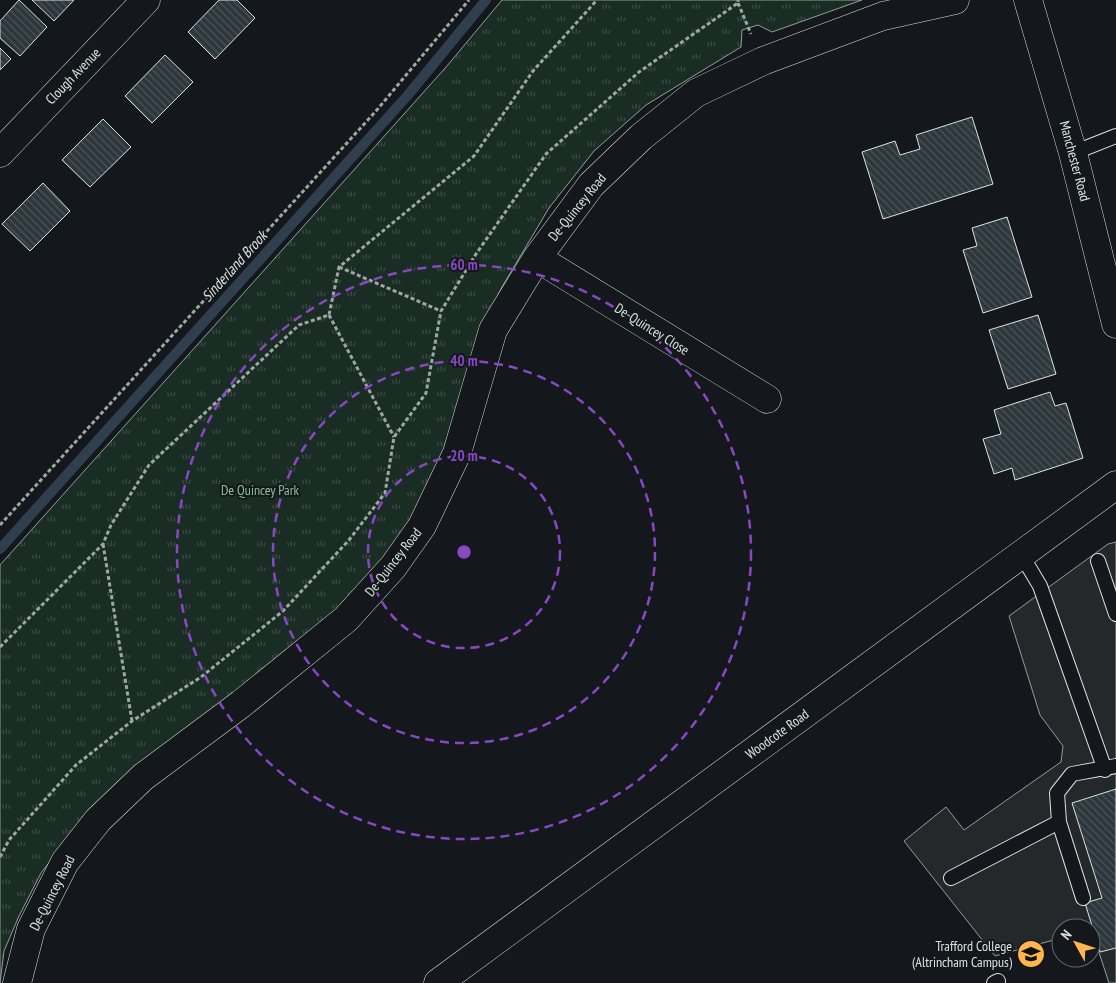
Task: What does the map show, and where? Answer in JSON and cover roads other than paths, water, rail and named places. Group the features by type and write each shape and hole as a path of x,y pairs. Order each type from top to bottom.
{"main road":[{"name":"Clough Avenue","path":"0,153 146,0"},
{"name":"De-Quincey Road","path":"17,983 31,930 65,862 98,820 143,777 241,704 346,618 393,567 422,526 456,453 493,330 537,258 591,185 641,137 696,93 763,62 883,16 955,0"},
{"name":"Manchester Road","path":"1028,0 1073,153 1116,324"},
{"name":"De-Quincey Close","path":"537,258 767,399"},
{"name":"Woodcote Road","path":"438,983 1116,485"}],"lane":[{"path":"1073,153 1116,136"},
{"path":"1021,554 1040,586 1110,768 1072,774 1057,793 1059,822 1083,898"},
{"path":"1098,561 1116,614"},
{"path":"952,878 1059,822"}],"waterway":[{"name":"Sinderland Brook","path":"0,549 408,95 486,0"}],"place":[{"name":"Trafford College (Altrincham Campus)","path":"1031,954"}],"park label":[{"name":"De Quincey Park","path":"260,490"}]}
